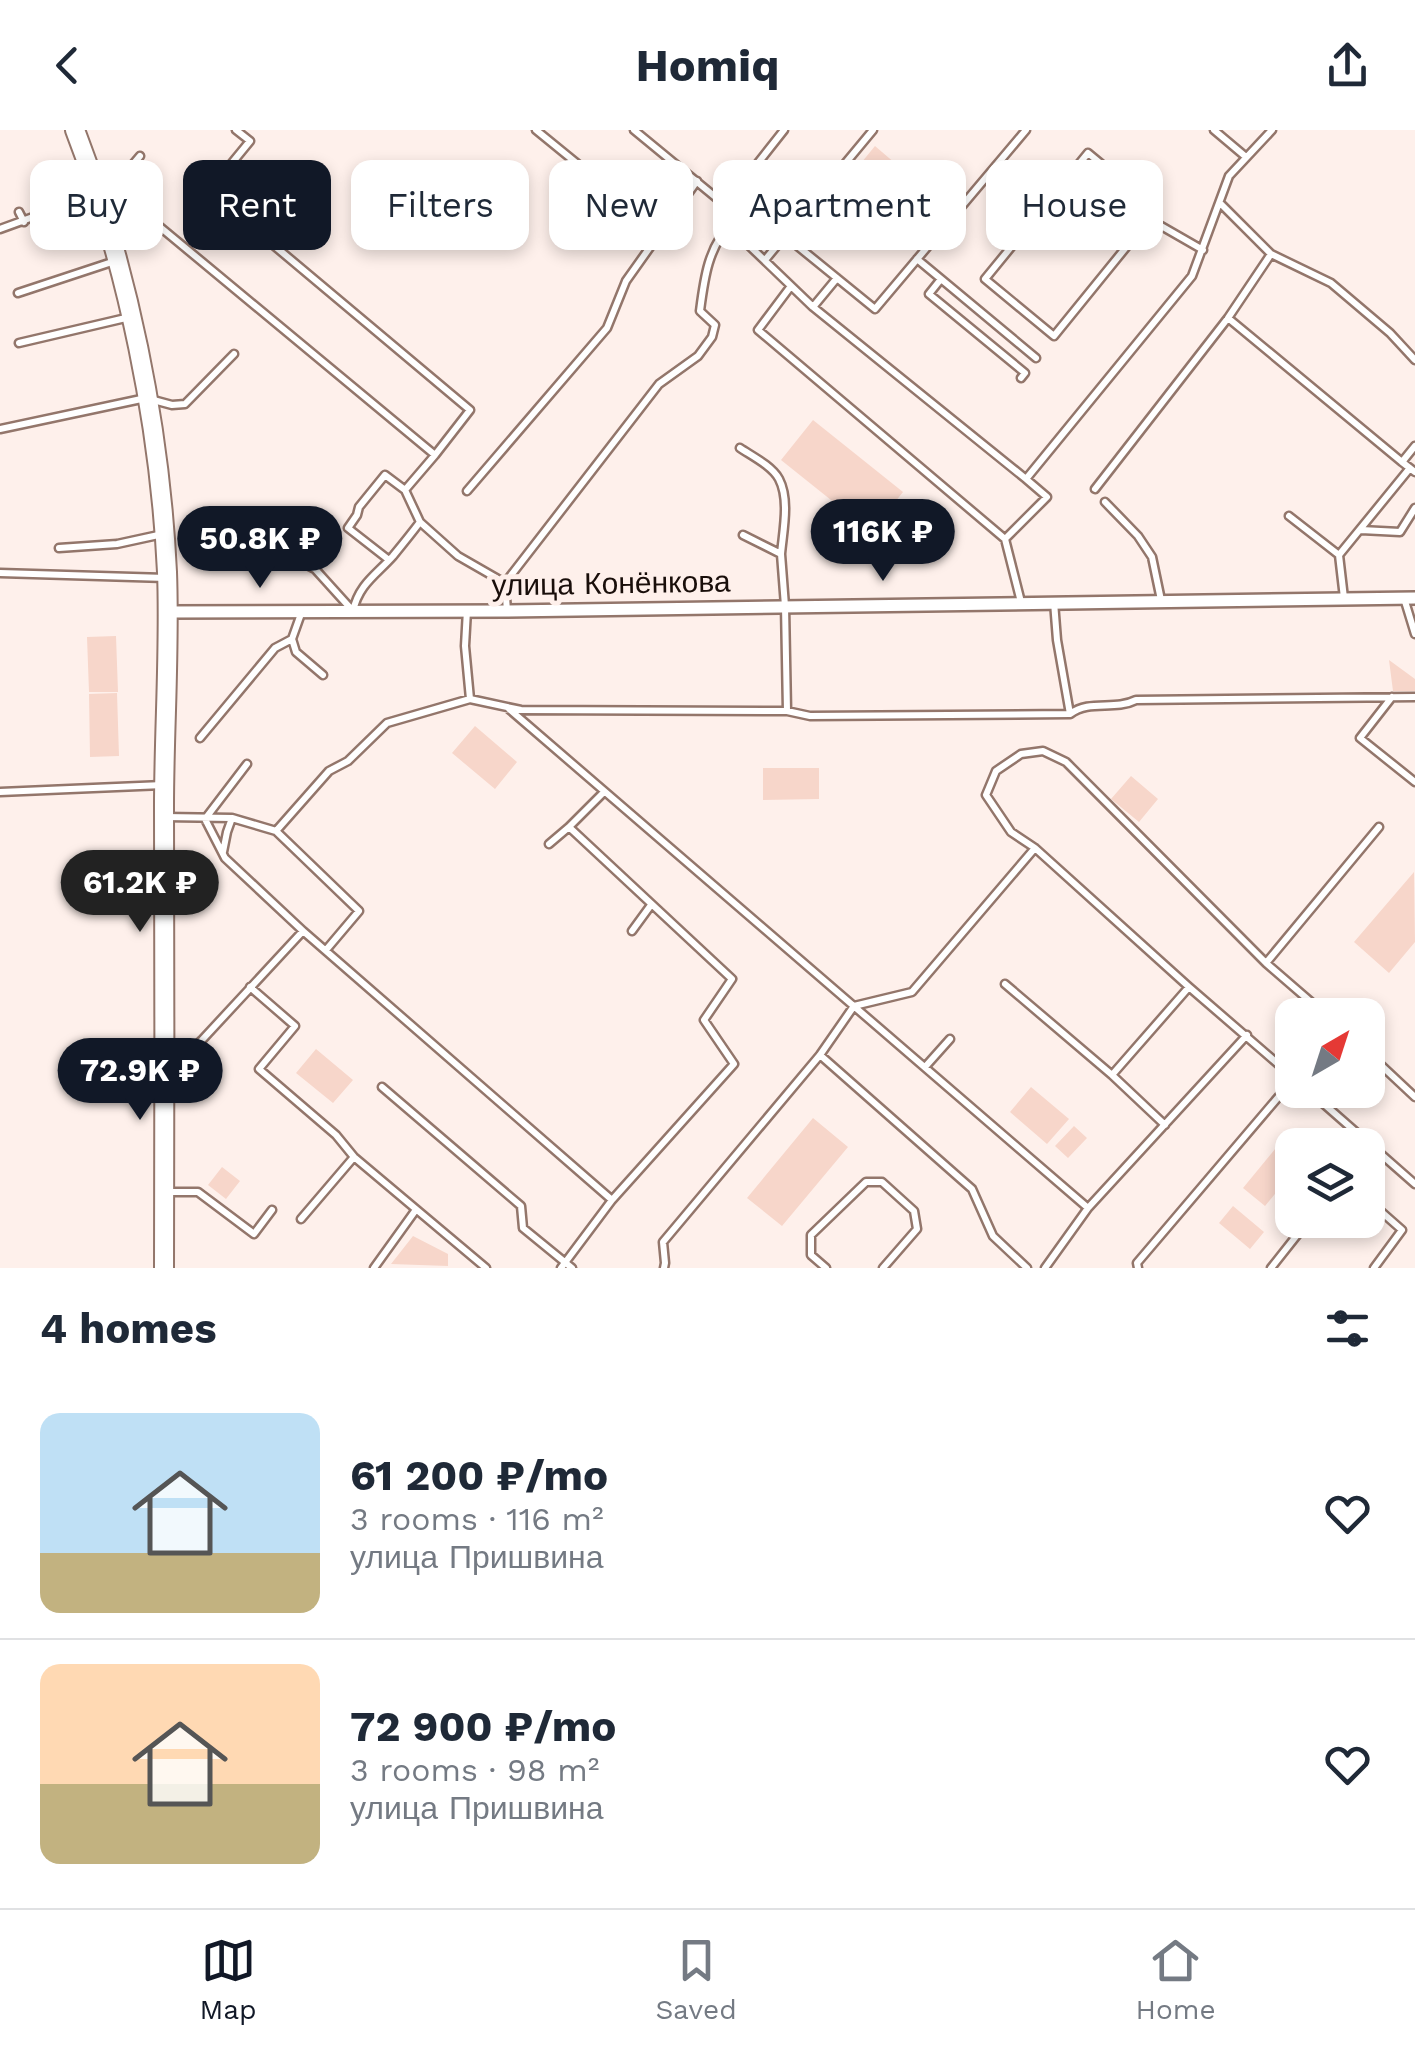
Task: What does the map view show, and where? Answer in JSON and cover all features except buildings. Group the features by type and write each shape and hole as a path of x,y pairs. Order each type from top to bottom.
{"street":[{"path":"75,130 90,160"},
{"path":"114,250 132,317 146,398 167,578 164,1268"},
{"name":"улица Конёнкова","path":"167,612 1410,598"}],"lane":[{"path":"236,130 250,141 210,191 470,410 405,490"},
{"path":"536,130 573,160"},
{"path":"634,130 713,195"},
{"path":"760,160 784,130"},
{"path":"847,160 872,130"},
{"path":"802,250 875,309 1026,130"},
{"path":"1214,130 1246,158"},
{"path":"1026,478 1192,276 1229,176 1272,130"},
{"path":"1088,153 1152,206 1150,218 1054,336 985,279 1088,153"},
{"path":"136,160 140,156"},
{"path":"693,188 697,182"},
{"path":"1220,203 1271,254 1332,283 1415,360"},
{"path":"19,212 24,222"},
{"path":"0,229 30,220"},
{"path":"1163,226 1202,250"},
{"path":"163,237 435,455"},
{"path":"467,491 607,328 626,282 648,250"},
{"path":"508,611 506,583 659,384 698,356 712,336 715,325 700,311 705,272 714,250"},
{"path":"754,250 813,308 1047,497 1004,539"},
{"path":"764,260 772,250"},
{"path":"1095,489 1228,318 1271,254"},
{"path":"917,259 1036,358"},
{"path":"18,293 116,260"},
{"path":"813,308 837,278"},
{"path":"941,279 929,294 1024,373 1021,378"},
{"path":"791,286 758,330 1004,539 1021,603"},
{"path":"19,342 132,317"},
{"path":"1228,318 1413,470 1339,556"},
{"path":"0,429 146,398 185,404 234,354"},
{"path":"1402,462 1415,446"},
{"path":"740,448 779,479 785,505 781,554 787,711"},
{"path":"389,560 348,528 385,475 405,490 420,522 458,556 506,583"},
{"path":"1106,502 1152,557 1162,601"},
{"path":"1360,530 1400,532 1415,508"},
{"path":"1288,516 1339,556 1344,598"},
{"path":"353,610 357,595 420,522"},
{"path":"59,548 117,544 164,534"},
{"path":"743,535 781,554"},
{"path":"266,537 315,570 353,610"},
{"path":"0,574 35,579 102,574 167,578"},
{"path":"1410,598 1415,634"},
{"path":"1054,602 1070,714"},
{"path":"302,610 292,639 296,652 323,675"},
{"path":"467,610 465,646 470,699"},
{"path":"200,738 275,648 292,639"},
{"path":"276,831 329,771 348,761 387,723 470,699 521,710 787,711 810,716 1070,714 1081,706 1124,706 1136,700 1415,697"},
{"path":"1392,698 1360,738 1415,782"},
{"path":"508,708 1088,1208"},
{"path":"1275,1062 1034,848 1011,832 986,794 996,771 1022,754 1043,751 1066,762 1266,963 1306,998"},
{"path":"205,818 248,764"},
{"path":"0,792 164,785"},
{"path":"549,844 604,792"},
{"path":"164,817 232,818 276,831 359,911 326,950"},
{"path":"205,818 225,858 612,1200"},
{"path":"225,858 226,832 232,818"},
{"path":"562,1265 612,1200 734,1064 704,1020 732,979 568,827"},
{"path":"1266,963 1379,827"},
{"path":"664,1268 663,1242 820,1055 854,1006 912,992 1034,848"},
{"path":"632,931 651,906"},
{"path":"164,1053 198,1044 304,931"},
{"path":"1006,984 1165,1125"},
{"path":"1112,1075 1188,987"},
{"path":"250,988 295,1026 260,1069 336,1136 354,1158 486,1268"},
{"path":"1044,1268 1088,1208 1246,1035"},
{"path":"925,1068 950,1038"},
{"path":"820,1055 972,1189 993,1236 1026,1268"},
{"path":"1385,1069 1415,1097"},
{"path":"382,1087 521,1206 524,1228 562,1265 572,1268"},
{"path":"1138,1268 1137,1263 1275,1098"},
{"path":"1328,1108 1415,1184"},
{"path":"300,1219 354,1158"},
{"path":"826,1268 811,1255 811,1236 866,1182 882,1182 914,1211 917,1229 884,1268"},
{"path":"164,1192 198,1192 254,1234 272,1210"},
{"path":"374,1268 416,1211"},
{"path":"1374,1268 1402,1230 1385,1215"},
{"path":"1271,1268 1295,1238"}],"shaded area":[{"path":"875,146 891,160 864,160"},
{"path":"813,420 903,492 871,532 781,460"},
{"path":"116,636 118,692 89,692 87,637"},
{"path":"1389,660 1415,679 1415,691 1393,691"},
{"path":"117,693 119,756 90,757 89,694"},
{"path":"475,726 517,762 495,789 452,753"},
{"path":"763,768 819,768 819,799 763,800"},
{"path":"1131,776 1158,799 1139,822 1111,799"},
{"path":"1414,872 1415,942 1389,973 1354,942"},
{"path":"316,1049 353,1080 333,1103 296,1073"},
{"path":"1031,1087 1069,1119 1047,1144 1010,1112"},
{"path":"813,1118 848,1147 782,1226 747,1198"},
{"path":"1074,1126 1087,1138 1068,1158 1055,1146"},
{"path":"1275,1149 1275,1194 1265,1206 1243,1188"},
{"path":"222,1167 240,1181 226,1199 208,1185"},
{"path":"1233,1206 1264,1232 1250,1249 1219,1223"},
{"path":"413,1236 448,1254 448,1266 391,1264"}]}
